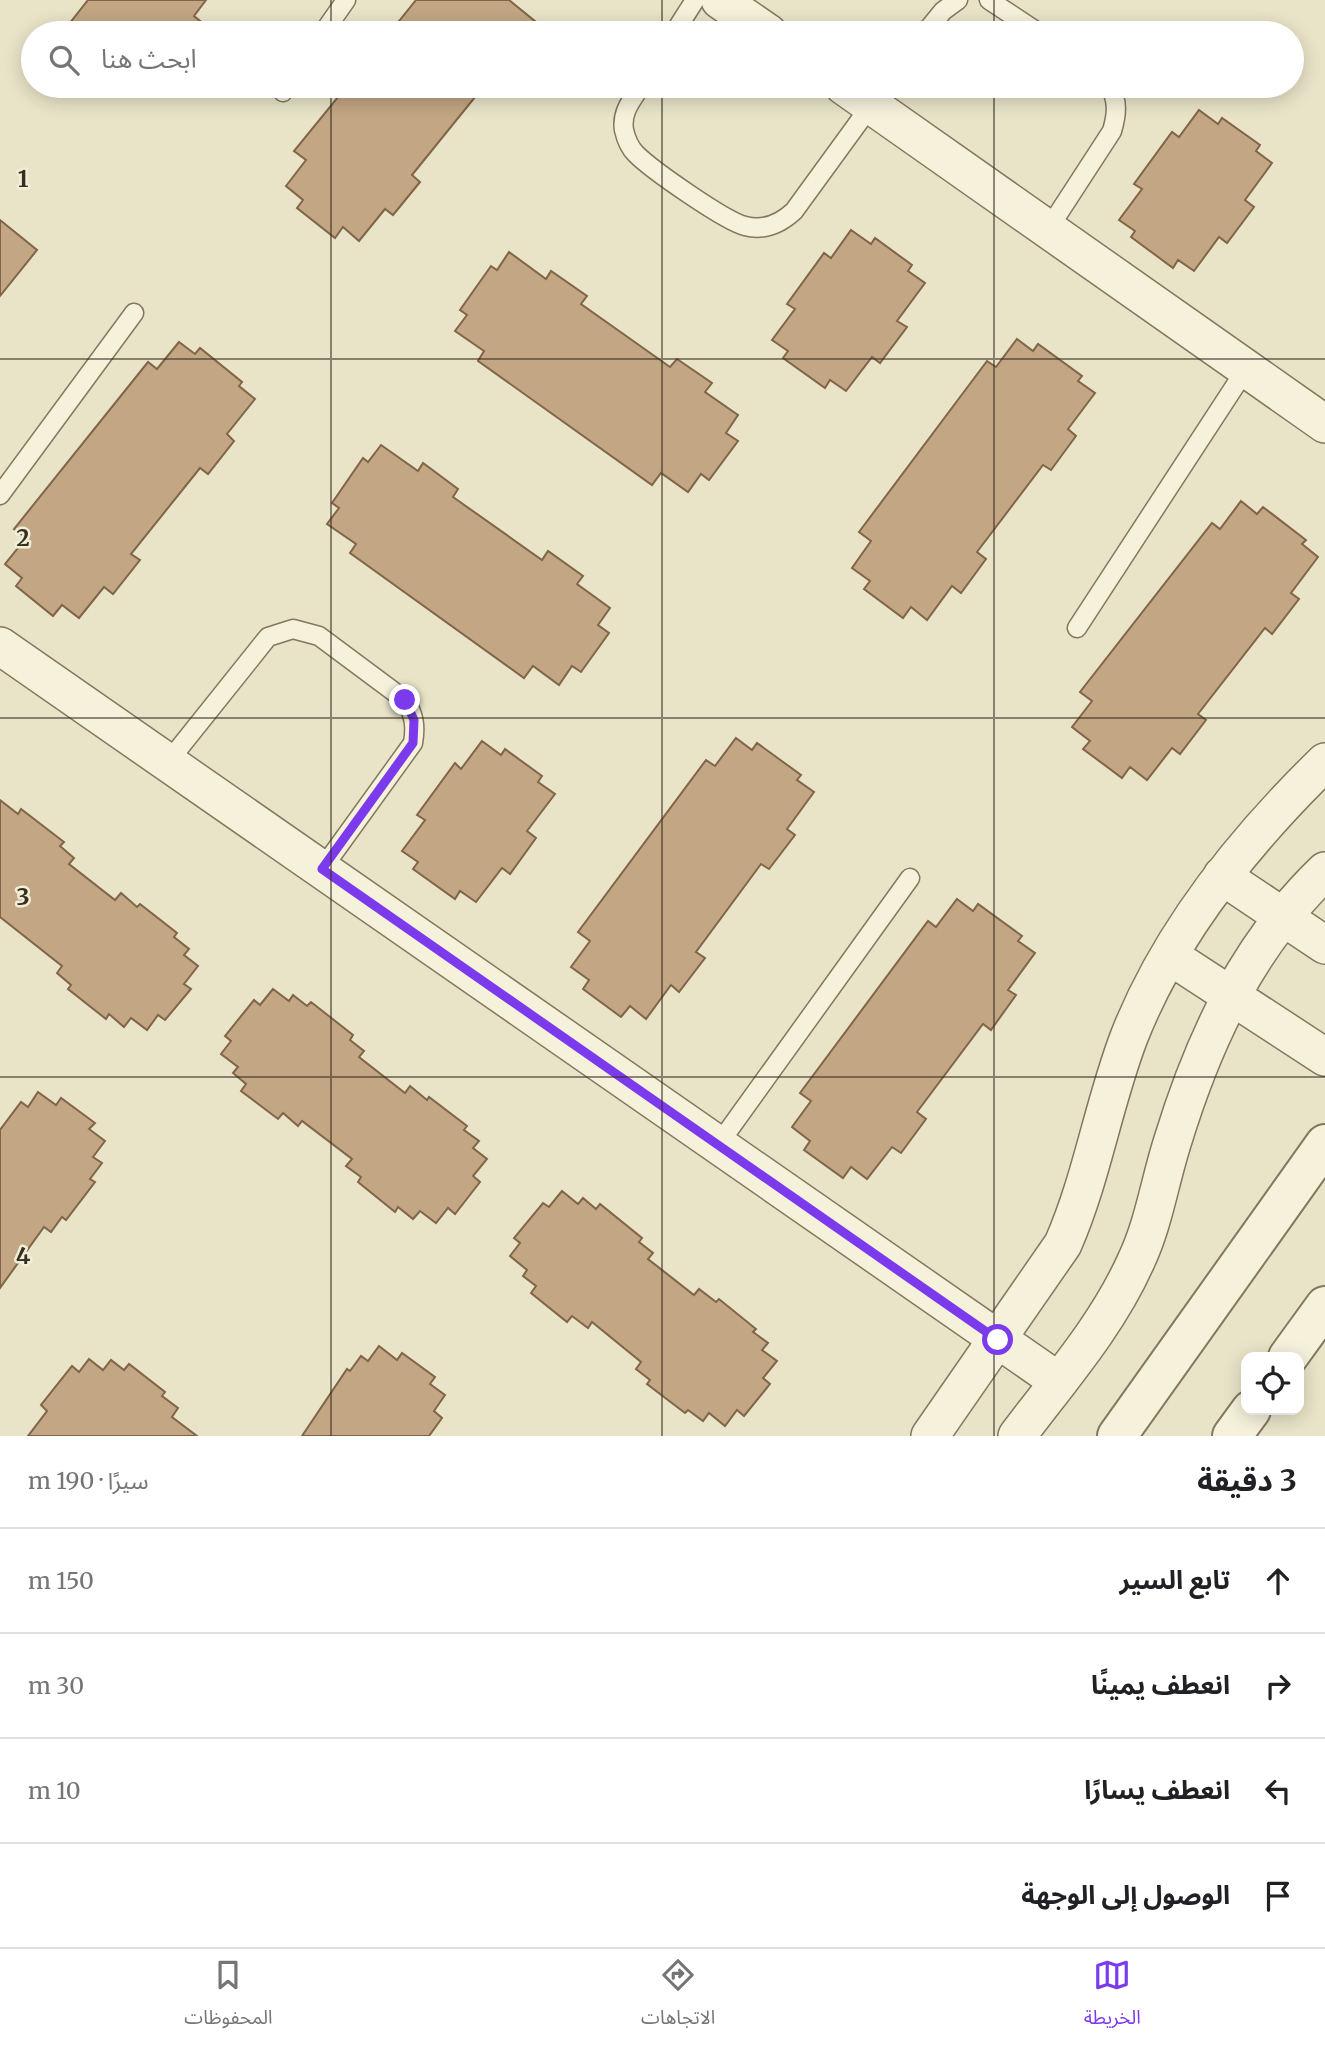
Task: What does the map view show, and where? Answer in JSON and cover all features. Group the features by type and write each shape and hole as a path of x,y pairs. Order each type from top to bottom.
{"street":[{"path":"720,0 751,21"},
{"path":"874,98 1047,231 1325,424"},
{"path":"0,646 1058,1381"},
{"path":"930,1436 1063,1244 1130,1036 1170,956 1223,876 1256,834 1325,762"},
{"path":"1017,1436 1097,1330 1137,1260 1190,1090 1210,1036 1230,995 1282,916 1325,871"},
{"path":"1223,876 1325,945"},
{"path":"1170,956 1325,1057"},
{"path":"1117,1436 1325,1143"},
{"path":"1292,1352 1325,1306"},
{"path":"1232,1436 1247,1415"}],"lane":[{"path":"331,21 346,0"},
{"path":"682,21 695,0"},
{"path":"935,21 958,0"},
{"path":"989,0 1021,21"},
{"path":"633,98 626,109 624,132 634,152 734,222 759,228 784,220 794,211 862,98"},
{"path":"1047,231 1112,131 1117,115 1116,98"},
{"path":"0,495 134,313"},
{"path":"1077,628 1246,369"},
{"path":"168,762 268,637 293,629 319,635 405,700 411,709 415,732 413,743 322,869"},
{"path":"718,1145 910,878"}],"building":[{"path":"88,0 206,0 194,16 200,21 71,21"},
{"path":"416,0 509,0 535,21 399,21"},
{"path":"337,98 474,98 412,175 420,182 393,215 385,209 359,241 343,227 335,238 297,208 303,200 286,186 306,160 294,151"},
{"path":"1199,110 1218,124 1222,118 1260,145 1256,151 1272,163 1245,200 1254,207 1227,243 1219,237 1194,271 1178,260 1173,268 1131,237 1135,231 1119,220 1142,189 1134,184 1172,132 1179,137"},
{"path":"0,220 37,250 0,296"},
{"path":"851,230 871,244 875,238 912,265 908,271 925,283 897,321 907,327 880,363 872,357 846,391 830,380 825,388 783,358 788,351 772,340 795,309 787,304 824,253 831,258"},
{"path":"509,252 546,279 551,271 587,296 581,304 670,367 677,359 712,383 705,392 738,415 726,433 738,441 709,480 701,474 688,492 661,473 652,485 478,361 484,351 455,331 467,315 460,310 491,266 497,270"},
{"path":"1017,339 1033,351 1038,344 1082,376 1078,381 1095,393 1068,429 1076,436 1051,470 1043,465 977,552 986,559 961,593 952,586 927,620 911,607 903,618 864,589 870,581 852,568 871,541 859,532 987,361 996,367"},
{"path":"179,342 195,354 200,348 242,382 239,386 255,399 227,434 234,441 208,474 200,468 131,554 140,560 113,594 104,587 79,618 62,605 53,616 16,586 22,578 5,564 26,538 14,529 148,362 157,369"},
{"path":"381,445 418,471 423,463 458,489 453,497 542,560 548,551 583,576 577,584 610,608 598,625 609,633 581,672 572,666 559,685 533,666 524,678 350,553 356,544 327,524 339,508 332,503 363,458 368,462"},
{"path":"1241,501 1257,514 1263,507 1306,540 1302,544 1318,557 1291,593 1299,599 1272,634 1265,628 1198,714 1206,720 1180,754 1172,748 1147,780 1130,767 1122,778 1083,749 1090,741 1072,727 1092,701 1080,692 1212,523 1220,529"},
{"path":"736,738 752,750 757,743 801,775 797,780 814,792 787,829 795,835 769,869 761,864 696,952 705,958 679,992 671,985 646,1019 630,1006 621,1017 583,989 589,980 571,967 590,941 578,932 706,760 715,766"},
{"path":"482,741 501,755 505,749 542,776 538,782 555,794 527,831 536,838 510,874 502,868 476,902 460,891 455,899 413,869 418,862 402,851 425,820 417,815 455,763 461,769"},
{"path":"0,800 18,814 21,809 64,842 60,846 74,858 69,864 115,900 121,893 137,907 140,904 177,933 174,937 189,949 184,955 198,966 184,984 191,989 165,1020 158,1015 147,1030 131,1018 124,1027 109,1014 106,1019 68,989 71,985 57,973 62,966 0,917"},
{"path":"957,899 973,911 978,904 1022,936 1018,941 1035,953 1008,990 1016,995 991,1030 983,1024 917,1112 926,1119 901,1153 892,1147 867,1179 851,1167 843,1178 804,1150 810,1141 792,1127 811,1101 800,1093 928,921 936,927"},
{"path":"273,989 289,1001 293,995 307,1006 311,1002 353,1035 350,1040 364,1051 359,1057 405,1093 410,1086 467,1126 464,1130 479,1141 473,1148 487,1159 473,1176 480,1182 455,1214 448,1208 436,1223 420,1211 413,1219 398,1207 395,1212 358,1182 361,1177 346,1166 352,1159 302,1121 298,1126 283,1113 278,1119 241,1091 246,1084 233,1073 238,1067 221,1054 231,1041 225,1036 254,1000 260,1005"},
{"path":"38,1092 56,1105 61,1098 95,1123 89,1129 105,1141 93,1157 102,1163 90,1179 95,1182 66,1220 62,1217 51,1232 44,1227 0,1288 0,1130 21,1102 28,1107"},
{"path":"562,1191 578,1204 583,1198 596,1209 600,1204 642,1238 639,1242 653,1253 648,1259 694,1295 699,1289 716,1302 719,1299 756,1329 753,1332 768,1343 762,1350 777,1361 763,1378 770,1384 744,1416 737,1410 725,1426 709,1413 703,1421 688,1410 685,1413 647,1384 650,1380 636,1369 641,1362 592,1322 588,1328 572,1316 567,1322 531,1293 536,1286 523,1276 527,1270 510,1256 520,1243 514,1238 543,1203 549,1207"},
{"path":"379,1346 397,1360 402,1353 435,1377 430,1384 445,1395 434,1411 442,1418 429,1436 302,1436 347,1369 350,1371 361,1356 368,1361"},
{"path":"89,1359 103,1370 111,1360 124,1370 129,1364 165,1392 162,1396 178,1408 172,1417 197,1436 28,1436 47,1411 41,1405 72,1366 79,1372"}],"route":[{"path":"405,700 414,720 413,743 322,869 998,1340"}]}
